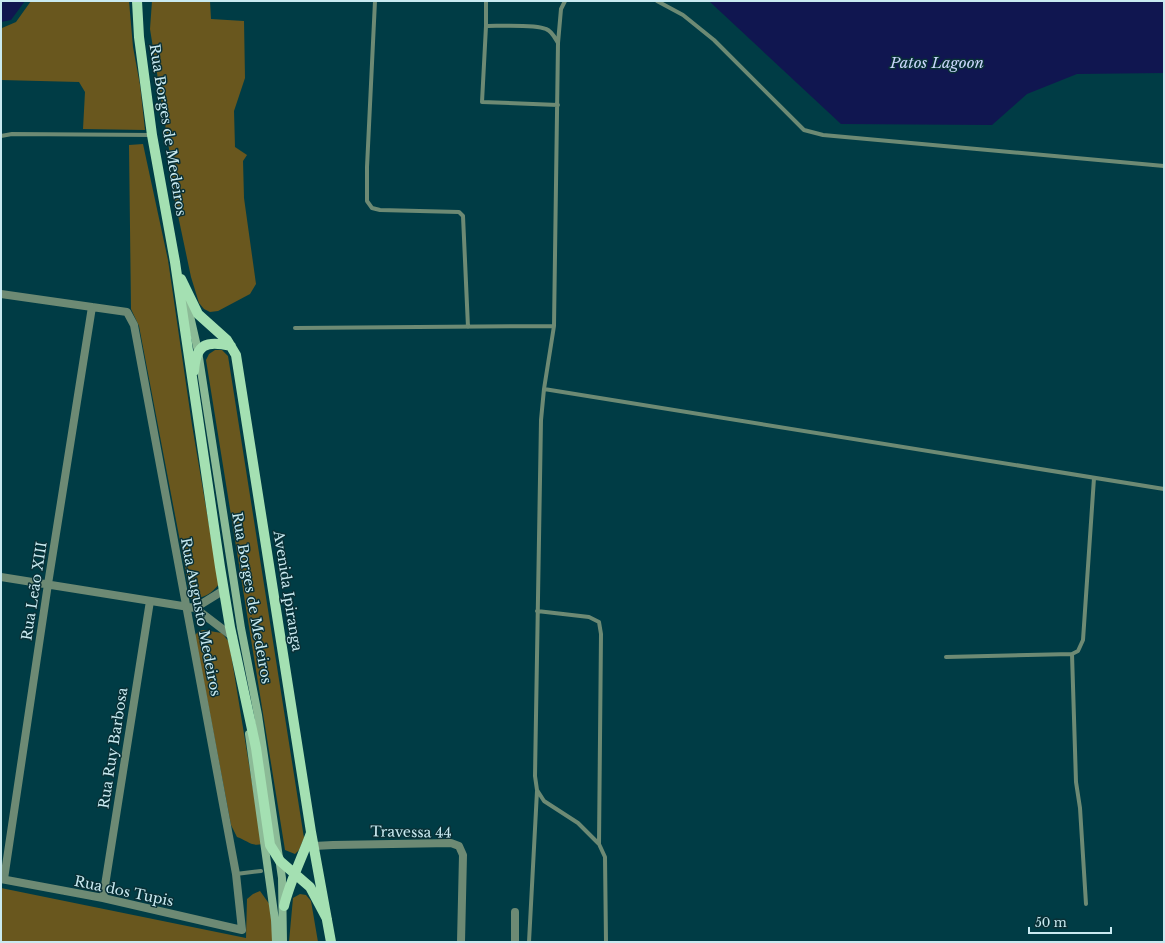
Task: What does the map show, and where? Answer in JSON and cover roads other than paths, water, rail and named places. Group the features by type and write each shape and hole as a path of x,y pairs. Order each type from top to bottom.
{"main road":[{"name":"Rua Borges de Medeiros","path":"137,1 152,135 175,262 200,437 224,585 244,689 256,792 274,912 276,942"},
{"name":"Rua Borges de Medeiros","path":"175,262 183,285 198,351 241,628 258,715 280,861 284,906 283,942"},
{"name":"Avenida Ipiranga","path":"183,285 198,314 221,334 236,355 311,832 327,919"},
{"path":"224,585 224,562 216,501 194,371 198,351 205,345 212,343 231,346"},
{"path":"244,689 256,748 270,845 280,861 310,887 317,897 327,919 331,942"},
{"path":"284,906 294,874 303,857 311,832"}],"street":[{"path":"1,294 92,307"},
{"name":"Rua Augusto Medeiros","path":"92,307 127,312 134,325 190,607 236,874 242,930"},
{"name":"Rua Leão XIII","path":"3,879 92,307"},
{"path":"1,577 190,607 233,637"},
{"path":"190,607 224,585"},
{"name":"Rua Ruy Barbosa","path":"103,898 150,601"},
{"name":"Travessa 44","path":"314,846 451,843 459,846 463,855 461,942"},
{"name":"Rua dos Tupis","path":"3,879 103,898 242,930"},
{"path":"515,912 515,942"}],"lane":[{"path":"375,1 367,167 367,201 372,208 380,210 459,212 463,216 468,327"},
{"path":"486,1 482,102 558,105"},
{"path":"529,942 537,790 535,776 541,420 544,389 554,326 558,43 561,10 565,1"},
{"path":"657,1 683,15 714,40 804,130 824,136 1164,166"},
{"path":"486,26 514,25 546,28 553,34 558,43"},
{"path":"1,136 12,134 152,135"},
{"path":"295,328 554,326"},
{"path":"544,389 1164,489"},
{"path":"946,657 1072,654 1078,650 1083,640 1094,478"},
{"path":"538,611 589,617 599,622 599,844 604,857 606,942"},
{"path":"1072,654 1076,782 1080,808 1086,904"},
{"path":"537,790 544,801 578,823 599,844"},
{"path":"236,874 261,871"}],"water":[{"path":"1,1 25,1 11,20 1,22"},
{"name":"Patos Lagoon","path":"709,1 1164,1 1164,73 1077,74 1027,94 992,125 841,124"}]}
